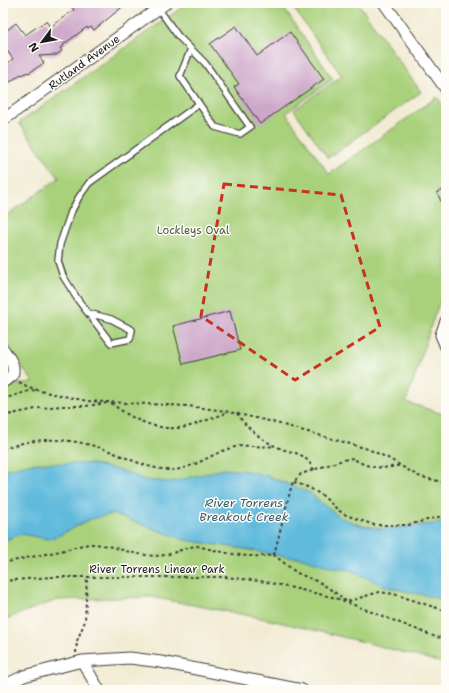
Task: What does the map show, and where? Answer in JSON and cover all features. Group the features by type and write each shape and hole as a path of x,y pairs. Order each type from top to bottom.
{"street":[{"path":"384,3 446,89"},
{"name":"Rutland Avenue","path":"3,120 162,6"},
{"path":"446,321 441,335 446,347"},
{"path":"3,349 14,365 14,369 7,379"},
{"path":"3,686 24,676 79,662 130,658 161,662 302,690"},
{"path":"79,662 99,690"}],"lane":[{"path":"162,6 178,36 191,49 205,63 250,127 240,134 215,127 180,76 191,49"},
{"path":"88,313 111,319 132,330 130,339 111,343 88,313 70,289 63,276 58,261 60,244 64,228 79,197 89,182 199,104"}],"path":[{"path":"7,379 40,391"},
{"path":"3,399 32,390 87,401 188,406 237,413 368,449 418,476 446,482"},
{"path":"3,416 40,408 86,406 111,403 154,427 169,428 186,427 224,414 225,411"},
{"path":"237,413 244,424 274,446 301,454 309,460 314,470"},
{"path":"3,449 34,441 55,439 74,441 98,447 159,469 173,470 192,466 235,447 246,445 265,448 274,446"},
{"path":"274,555 292,484 301,474 353,458 358,462 382,468 393,468 400,465"},
{"path":"294,482 310,488 323,496 338,510 346,515 374,525 408,525 446,515"},
{"path":"3,562 93,544 129,553 146,555 165,555 191,546 197,546 246,556 261,557 274,555 297,573 321,583 343,598 346,602 379,592 394,594 446,611"},
{"name":"River Torrens Linear Park","path":"3,581 51,577 226,577 267,582 308,591 346,602 436,636 446,638"},
{"path":"79,662 77,641 84,621 87,577"}],"highlighted area":[{"path":"224,184 341,195 380,327 295,380 201,316"}],"green space":[{"name":"Lockleys Oval","path":"188,3 280,3 333,79 286,113 329,174 437,97 446,109 446,289 435,314 406,402 446,415 446,664 368,643 266,619 151,597 57,600 3,620 3,387 33,382 3,340 3,218 59,178 19,123"},
{"path":"290,3 358,3 421,92 328,158 294,110 342,76"}],"water":[{"name":"River Torrens Breakout Creek","path":"28,464 93,464 128,473 145,480 171,482 224,469 248,471 265,475 310,493 339,517 360,525 383,529 441,523 446,524 446,600 387,587 352,571 299,557 287,557 185,540 113,514 91,519 58,536 48,539 21,534 3,541 3,470"}],"building":[{"path":"69,3 127,3 94,30 91,27 88,29 87,27 63,45 64,46 60,48 62,51 56,55 39,56 44,63 29,73 21,74 3,87 3,67 13,59 3,45 3,36 7,33 6,31 16,23 25,35 46,21 50,27 74,10"},
{"path":"236,26 257,56 290,32 324,79 260,124 234,87 239,84 210,44"},
{"path":"446,189 446,213 437,192"},
{"path":"230,311 240,350 183,364 173,326"}]}
